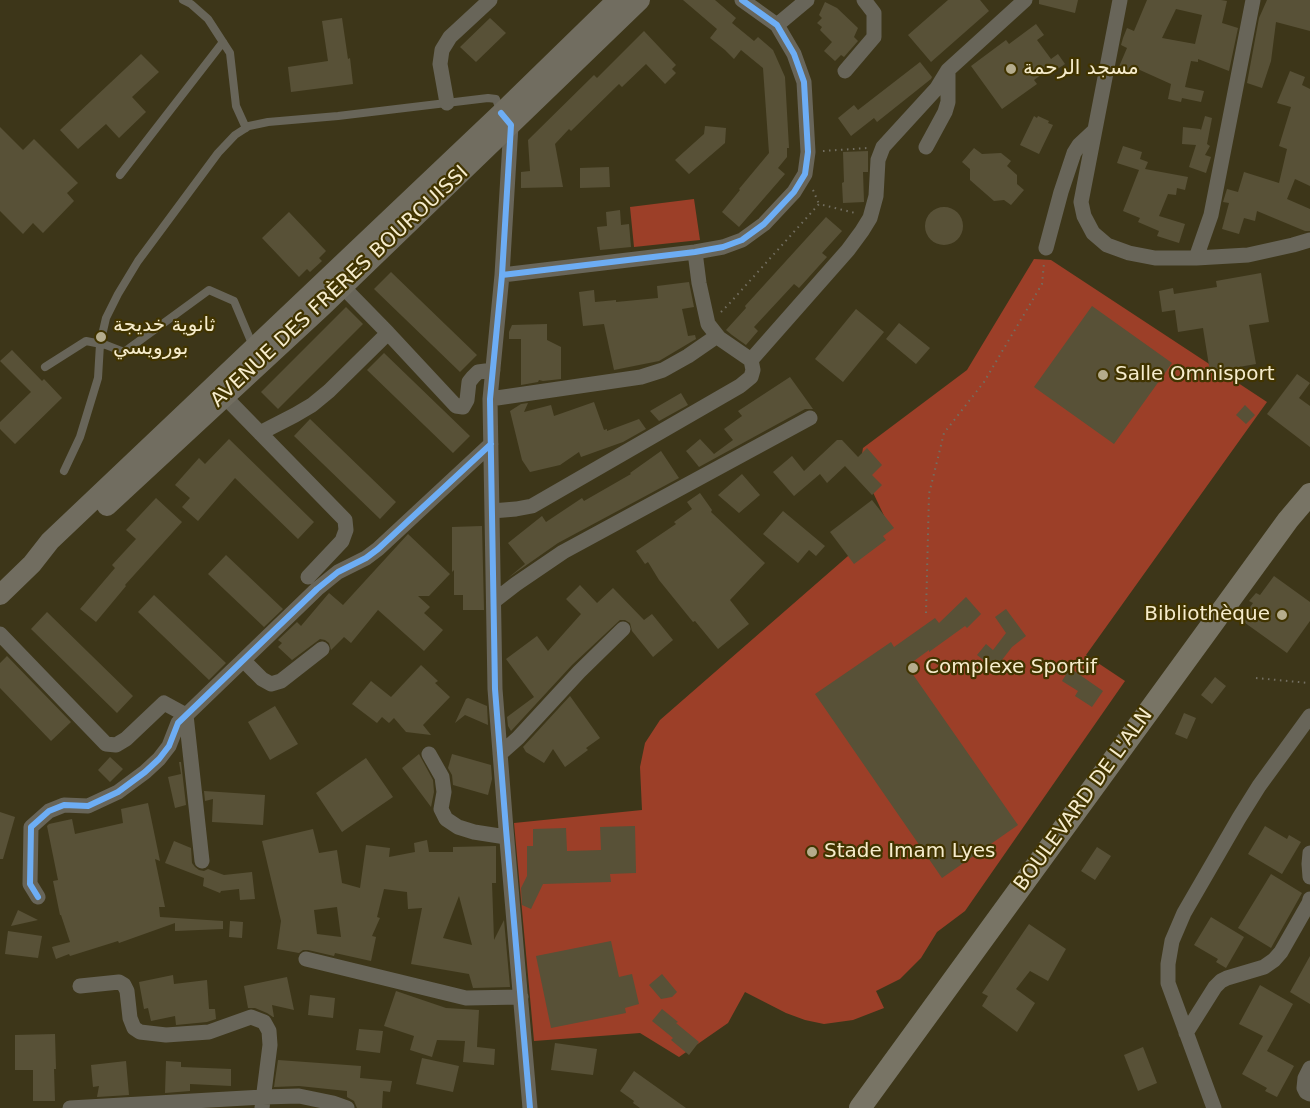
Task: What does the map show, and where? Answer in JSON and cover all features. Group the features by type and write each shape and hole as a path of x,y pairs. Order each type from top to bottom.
{"main road":[{"path":"0,595 32,564 50,541 254,347 506,119 617,0"},
{"name":"AVENUE DES FRÈRES BOUROUISSI","path":"32,564 55,553 225,397 343,287 506,119 640,0"},
{"name":"BOULEVARD DE L'ALN","path":"860,1108 1288,520 1310,494"}],"street":[{"path":"447,103 440,64 442,50 450,37 490,0"},
{"path":"502,275 723,248 742,240 764,224 794,192 805,174 808,152 804,82 794,54 777,25 742,0"},
{"path":"777,25 807,0"},
{"path":"845,71 874,38 874,13 864,0"},
{"path":"751,360 862,231 870,218 876,196 878,160 883,147 937,88 948,70 1025,0"},
{"path":"1120,0 1081,202 1084,216 1093,233 1107,245 1129,253 1155,258 1248,255 1310,240"},
{"path":"1196,258 1211,215 1253,0"},
{"path":"926,147 948,102 948,70"},
{"path":"506,119 502,275 490,399 495,688 530,1108"},
{"path":"1045,254 1074,153 1094,131"},
{"path":"492,511 532,506 730,392 751,377 753,370 751,360 717,336 708,324 695,252"},
{"path":"343,287 456,406 463,407 467,400 469,382 478,372 493,370"},
{"path":"260,433 296,416 312,405 388,333"},
{"path":"490,399 641,377 663,370 717,336"},
{"path":"225,397 345,520 346,530 342,541 308,577"},
{"path":"494,601 563,552 810,418"},
{"path":"38,897 30,884 31,827 49,811 64,805 88,806 118,792 136,779 159,759 169,746 178,723 317,590 338,572 366,558 378,549 491,444"},
{"path":"500,754 623,629"},
{"path":"0,634 106,744 116,745 126,739 164,703 186,715"},
{"path":"243,660 262,679 271,684 281,681 322,649"},
{"path":"186,715 202,861"},
{"path":"1214,1108 1168,983 1168,964 1172,941 1184,913 1239,818 1259,786 1310,716"},
{"path":"429,754 442,777 444,792 441,809 446,819 458,827 474,832 506,837"},
{"path":"1310,854 1310,877"},
{"path":"1186,1033 1221,981 1264,967 1274,960 1281,952 1310,899"},
{"path":"306,959 466,998 521,997"},
{"path":"80,986 119,982 124,985 127,991 130,1018 140,1032 166,1035 209,1032 251,1017 264,1022 269,1031 270,1045 263,1102"},
{"path":"1310,1068 1305,1078 1304,1088 1310,1094"},
{"path":"70,1108 263,1102 299,1096 347,1108"}],"lane":[{"path":"183,0 208,19 230,53 236,106 246,128"},
{"path":"120,175 223,42"},
{"path":"64,471 80,437 98,378 100,344 106,318 118,294 138,261 218,153 235,135 249,126 268,122 488,98 496,99 506,119"},
{"path":"45,367 86,341 124,352 209,290 234,301 254,347"}],"path":[{"path":"808,152 883,147"},
{"path":"708,324 729,304 819,204 870,218"},
{"path":"926,613 929,494 944,433 984,382 1042,284 1045,254"},
{"path":"1256,678 1310,683"}],"shaded area":[{"path":"694,199 700,240 634,247 630,207"},
{"name":"Complexe Sportif","path":"1034,259 1051,260 1267,402 1086,655 1125,681 965,911 937,932 921,958 900,979 876,991 884,1008 853,1020 824,1024 786,1013 745,992 728,1023 679,1057 640,1033 534,1041 514,823 642,810 640,767 645,743 660,720 887,522 860,465 863,448 967,370"}],"building":[{"path":"683,0 715,0 736,18 732,23 754,41 758,37 773,50 785,77 789,148 787,148 787,157 778,168 785,174 739,227 722,212 769,153 763,68 741,50 734,59 710,38 717,29"},
{"path":"948,0 980,0 989,11 931,62 908,35"},
{"path":"1039,0 1078,0 1075,13 1039,4"},
{"path":"1147,0 1227,1 1222,23 1238,28 1229,71 1198,59 1198,62 1191,61 1185,87 1204,91 1201,102 1182,98 1181,102 1168,99 1171,84 1131,66 1128,73 1118,69 1127,48 1121,45 1127,28 1134,31","holes":["1176,9 1202,15 1195,44 1162,38"]},
{"path":"1267,0 1310,0 1310,31 1276,22 1271,61 1262,88 1247,83 1259,18"},
{"path":"825,2 837,8 858,28 854,37 858,41 844,57 841,55 835,61 824,51 832,42 820,30 822,27 817,23 822,18 819,15"},
{"path":"342,18 353,84 291,92 288,67 328,61 322,21"},
{"path":"490,18 506,33 476,62 460,47"},
{"name":"مسجد الرحمة","path":"1036,24 1044,35 1037,40 1051,59 1058,54 1065,64 1056,70 1053,66 1034,80 1037,84 1002,109 971,66 1006,40 1009,44"},
{"path":"644,31 676,65 672,69 676,73 665,84 646,64 622,87 619,84 555,144 563,187 521,188 521,172 530,171 528,140 594,75 597,78"},
{"path":"141,54 159,72 132,97 146,112 119,138 106,124 78,149 60,130"},
{"path":"920,62 932,77 931,79 877,122 874,118 851,136 838,118 854,105 858,110"},
{"path":"1290,71 1305,77 1302,85 1310,89 1310,186 1295,179 1287,199 1310,209 1310,231 1257,211 1255,221 1244,218 1239,234 1222,229 1229,203 1223,202 1227,189 1238,192 1244,172 1279,183 1287,149 1279,146 1291,107 1277,103"},
{"path":"1034,116 1049,121 1048,123 1053,125 1039,154 1020,145"},
{"path":"1205,116 1212,118 1207,144 1210,146 1205,155 1211,157 1206,173 1189,167 1196,145 1182,144 1183,127 1201,130"},
{"path":"705,126 726,128 725,143 689,174 675,160 704,134"},
{"path":"0,127 23,150 34,139 78,183 67,193 74,201 43,233 33,223 23,234 0,211"},
{"path":"1123,146 1142,152 1140,159 1148,162 1145,169 1188,177 1185,190 1177,188 1176,195 1168,194 1159,216 1185,224 1179,243 1157,236 1159,231 1138,222 1140,218 1123,211 1139,170 1117,163"},
{"path":"974,148 982,154 1001,153 1011,161 1007,166 1017,175 1017,184 1024,190 1011,205 1004,200 994,201 970,180 970,169 962,162"},
{"path":"868,151 868,172 863,172 864,202 843,203 843,152"},
{"path":"609,167 610,187 580,188 580,168"},
{"path":"944,207 958,212 963,226 958,240 944,245 930,240 925,226 930,212"},
{"path":"620,210 621,225 629,224 631,247 600,250 597,227 607,226 606,212"},
{"path":"289,212 326,251 319,258 322,261 310,272 307,269 299,277 262,238"},
{"path":"826,217 842,231 822,253 827,257 799,288 794,284 754,327 758,331 746,345 726,330"},
{"path":"391,272 477,355 460,372 374,289"},
{"path":"1261,273 1269,322 1249,325 1256,364 1210,372 1203,328 1178,332 1175,310 1162,312 1159,291 1173,288 1174,294 1217,287 1216,281"},
{"path":"689,282 694,307 682,309 688,336 695,335 696,339 659,361 614,370 604,324 583,326 579,292 594,290 595,302 616,300 616,302 658,298 657,286"},
{"name":"Salle Omnisport","path":"1092,306 1172,363 1114,444 1034,387"},
{"path":"346,307 363,324 278,409 261,392"},
{"path":"856,309 884,332 843,382 815,359"},
{"path":"899,323 930,348 916,364 886,339"},
{"path":"547,324 547,340 561,347 561,379 539,380 521,385 521,339 509,339 509,332 512,325"},
{"path":"12,350 62,398 15,444 0,429 0,422 31,392 0,361"},
{"path":"384,353 470,436 453,453 367,370"},
{"path":"1297,374 1310,383 1299,398 1310,406 1310,447 1267,414"},
{"path":"790,377 813,409 805,409 699,467 686,451 700,439 714,454 733,440 724,429 742,416 738,411"},
{"path":"681,393 688,405 659,421 650,411"},
{"path":"594,402 604,430 607,429 607,431 639,419 646,429 623,442 581,457 579,452 560,465 530,472 522,460 510,411 521,404 528,403 524,412 551,405 554,416"},
{"path":"1245,405 1255,415 1246,424 1236,415"},
{"path":"310,419 396,502 380,519 294,436"},
{"path":"229,439 314,522 298,539 235,478 198,521 182,507 190,498 175,485 199,458 205,464"},
{"path":"837,440 842,440 858,457 867,448 882,465 872,475 882,485 872,495 845,466 827,483 820,474 794,496 773,472 792,456 804,471"},
{"path":"661,451 679,478 558,543 508,578 525,564 508,543 542,516 546,522 582,498 584,501 631,474"},
{"path":"742,474 760,495 739,513 718,495"},
{"path":"700,493 712,510 711,512 765,563 730,600 749,624 718,649 659,580 648,562 645,564 636,551 676,524 674,522 692,509 687,502"},
{"path":"156,498 182,522 125,585 96,622 80,609 115,568 112,565 136,539 126,530"},
{"path":"872,500 894,528 883,536 886,540 854,564 830,532"},
{"path":"783,511 825,546 816,556 809,550 798,563 763,534"},
{"path":"482,526 484,610 463,610 463,595 454,595 452,527"},
{"path":"408,534 450,574 429,596 418,596 430,607 424,613 443,630 424,651 378,610 351,643 344,637 331,650 329,643 320,639 292,660 278,647 282,643 278,640 297,622 301,626 329,593 343,605"},
{"path":"226,555 283,609 264,627 208,574"},
{"path":"1274,576 1310,602 1310,621 1287,653 1241,620 1253,603 1249,601 1256,593 1260,595"},
{"path":"580,585 597,603 613,588 644,620 652,614 673,640 653,657 632,631 630,623 620,620 572,665 511,731 507,717 534,697 506,659 537,636 548,651 581,614 566,599"},
{"path":"154,595 226,663 209,680 138,612"},
{"path":"966,597 981,614 967,628 965,626 907,666 1018,825 942,878 815,694 891,642 894,647 935,618 939,623"},
{"path":"1006,609 1026,636 1012,647 995,669 977,655 986,644 993,650 1006,633 995,617"},
{"path":"47,612 133,696 117,713 31,629"},
{"path":"7,656 71,722 51,741 0,688 0,663"},
{"path":"421,665 438,681 435,683 450,697 423,725 431,735 406,732 394,718 389,723 382,717 377,723 352,704 371,681 391,697"},
{"path":"1070,668 1103,691 1092,707 1075,696 1078,691 1062,681"},
{"path":"1215,677 1226,686 1212,704 1201,695"},
{"path":"570,696 600,738 565,767 553,749 544,763 526,752 523,747"},
{"path":"468,698 487,706 488,725 465,715 455,723"},
{"path":"275,706 298,744 270,760 248,722"},
{"path":"1184,713 1196,718 1187,739 1175,734"},
{"path":"419,754 433,780 434,792 431,807 402,768"},
{"path":"452,754 491,765 492,779 488,795 453,785 452,775 448,768"},
{"path":"110,757 123,769 110,782 98,770"},
{"path":"366,758 393,797 342,832 316,793"},
{"path":"179,762 181,762 186,805 175,808 168,777 181,774"},
{"path":"204,791 265,795 263,825 212,822 213,799 205,801"},
{"path":"148,803 160,861 155,859 165,907 159,907 160,917 223,921 223,929 175,931 175,923 119,943 118,941 56,959 52,947 70,942 60,915 53,881 58,880 47,826 72,819 75,834 123,823 121,809"},
{"path":"0,812 15,817 3,859 0,859"},
{"path":"635,826 636,873 610,874 611,882 543,884 531,909 522,905 521,888 527,876 527,846 533,846 533,829 566,828 567,851 601,850 600,827"},
{"path":"1265,826 1287,839 1289,835 1301,842 1282,874 1248,854"},
{"path":"313,829 319,853 337,850 342,883 360,888 366,845 390,848 389,857 415,852 414,843 427,840 429,852 453,852 453,847 496,846 496,883 492,883 494,940 504,920 510,987 473,988 469,974 411,964 422,908 408,909 407,892 384,889 377,917 380,918 372,936 376,937 371,961 335,953 334,956 308,950 299,953 277,949 281,921 262,841","holes":["459,896 472,945 443,938","337,907 341,937 317,934 314,910"]},
{"path":"174,841 191,848 192,863 199,870 208,869 224,875 252,872 255,899 240,900 239,889 220,893 203,886 204,878 165,863"},
{"path":"1097,847 1111,856 1095,880 1081,871"},
{"path":"1271,874 1302,893 1271,948 1238,928"},
{"path":"18,910 38,920 11,926"},
{"path":"1211,917 1244,937 1226,968 1216,962 1218,959 1194,945"},
{"path":"230,921 243,922 242,938 229,937"},
{"path":"1029,924 1066,949 1048,981 1030,971 1016,989 1035,1003 1017,1032 982,1006 988,996 982,993"},
{"path":"8,931 42,936 38,958 5,954"},
{"path":"611,941 619,977 632,974 639,1004 625,1008 626,1013 551,1028 536,956"},
{"path":"1310,956 1310,1004 1290,992"},
{"path":"662,974 677,992 672,997 661,999 649,985"},
{"path":"173,975 174,984 207,980 209,1009 215,1009 216,1019 176,1025 175,1016 151,1021 148,1008 144,1009 139,982"},
{"path":"287,977 294,1010 272,1005 273,1017 255,1008 248,1008 244,986"},
{"path":"1260,985 1293,1004 1267,1051 1294,1066 1277,1097 1265,1091 1267,1088 1242,1074 1263,1036 1239,1024"},
{"path":"396,991 446,1008 479,1010 477,1047 495,1049 494,1065 463,1062 465,1041 437,1040 432,1057 410,1050 414,1036 384,1026"},
{"path":"310,995 335,998 333,1018 308,1015"},
{"path":"662,1009 699,1042 689,1055 652,1021"},
{"path":"359,1029 383,1031 380,1053 356,1050"},
{"path":"55,1034 55,1101 33,1101 33,1070 15,1070 15,1035"},
{"path":"555,1043 597,1049 593,1075 551,1070"},
{"path":"1143,1047 1157,1083 1138,1091 1124,1055"},
{"path":"422,1058 459,1066 453,1092 416,1084"},
{"path":"278,1060 361,1066 360,1078 392,1081 390,1092 383,1091 382,1108 357,1108 354,1101 347,1097 347,1091 299,1086 274,1087"},
{"path":"126,1061 129,1095 97,1097 99,1086 93,1087 91,1065"},
{"path":"166,1061 181,1062 181,1067 231,1069 231,1086 190,1084 190,1091 165,1093"},
{"path":"634,1071 686,1108 640,1108 620,1091"}],"cycle path":[{"path":"502,275 723,247 742,240 764,224 794,192 805,174 808,152 804,82 794,54 777,25 742,0"},
{"path":"501,113 511,125 502,275 490,399 495,689 530,1108"},
{"path":"38,897 30,884 31,827 49,811 64,805 88,806 118,792 145,772 169,746 178,723 317,589 338,572 366,558 378,549 491,444"}],"place":[{"name":"مسجد الرحمة","path":"1011,69"},
{"name":"ثانوية خديجة بورويسي","path":"101,337"},
{"name":"Salle Omnisport","path":"1103,375"},
{"name":"Bibliothèque","path":"1282,615"},
{"name":"Complexe Sportif","path":"913,668"},
{"name":"Stade Imam Lyes","path":"812,852"}]}
